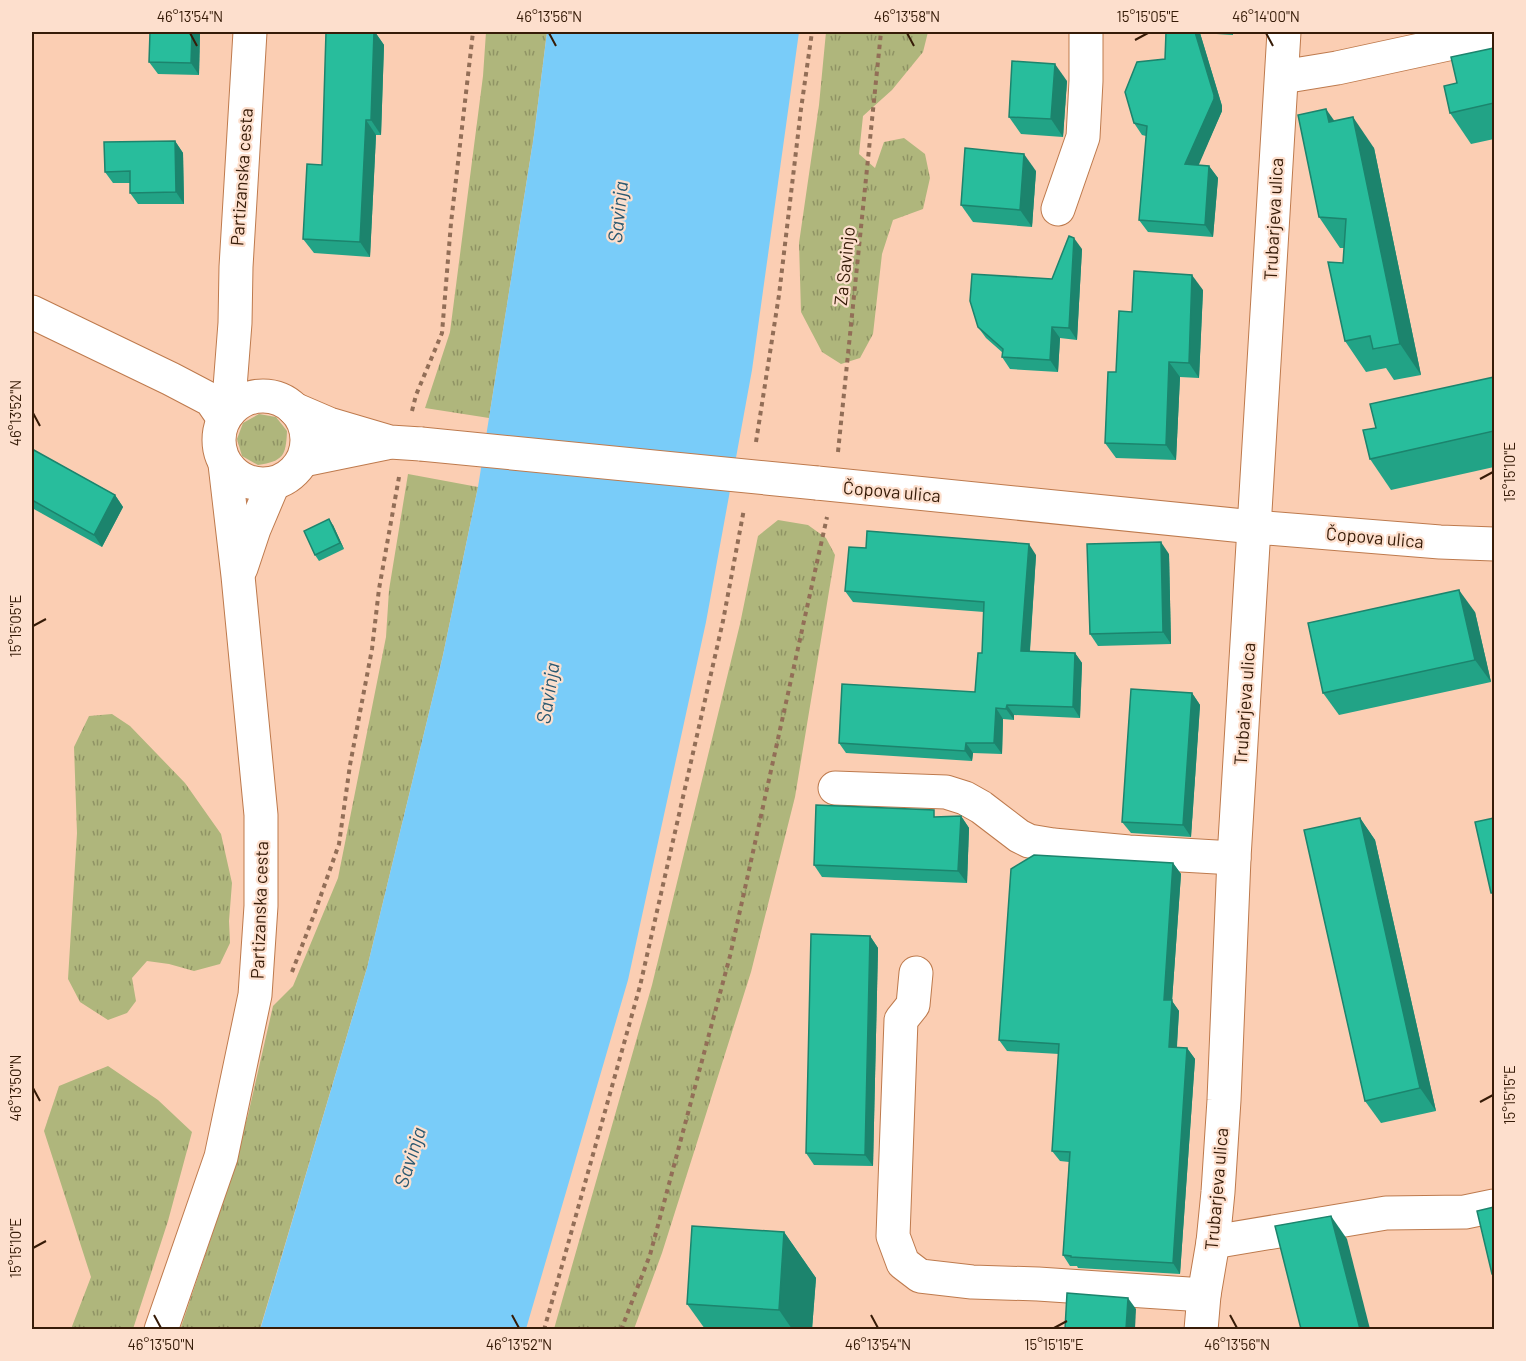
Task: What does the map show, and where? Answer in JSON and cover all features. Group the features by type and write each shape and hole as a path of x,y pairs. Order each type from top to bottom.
{"street":[{"name":"Partizanska cesta","path":"226,416 235,323 236,267 250,32"},
{"path":"1058,209 1083,137 1086,32"},
{"name":"Trubarjeva ulica","path":"1202,1329 1204,1295 1218,1192 1227,1047 1234,858 1284,32"},
{"path":"1282,77 1337,68 1494,34"},
{"path":"32,312 211,400 226,416"},
{"path":"235,323 252,363 281,402 302,420 307,447 303,460 285,479 273,484 259,485 246,482 225,464 220,453 219,429 226,416 239,402 253,397 281,402"},
{"name":"Čopova ulica","path":"281,402 329,424 405,443 1254,527 1440,542 1494,544"},
{"path":"303,460 405,443"},
{"path":"225,464 238,576"},
{"name":"Partizanska cesta","path":"161,1329 220,1157 255,995 261,906 261,815 238,576 273,484"},
{"path":"835,788 946,792 965,798 981,807 1029,841 1129,852 1234,858"},
{"path":"916,973 913,1005 902,1020 901,1032 893,1236 903,1263 920,1276 972,1282 1204,1295"},
{"path":"1213,1242 1386,1213 1465,1212 1494,1206"}],"path":[{"path":"255,995 292,972 339,844 350,765 372,649 379,589 405,443 416,395 442,333 451,223 473,32"},
{"path":"755,451 779,295 812,32"},
{"name":"Za Savinjo","path":"851,487 856,460 837,458 881,32"},
{"path":"544,1329 639,986 723,621 744,507"},
{"path":"621,1329 650,1255 730,956 828,514"}],"green space":[{"path":"486,32 547,32 534,135 489,418 425,408 450,332 483,76"},
{"path":"826,32 928,32 923,52 892,90 863,116 859,154 875,168 884,142 904,138 925,154 930,178 923,209 893,220 882,254 873,334 860,358 841,364 822,352 801,312 799,243 819,105"},
{"path":"259,414 276,417 287,431 286,446 282,456 273,462 258,465 242,456 237,439 243,423"},
{"path":"408,474 478,487 443,655 367,968 260,1329 180,1330 213,1232 248,1115 273,1006 293,986 338,878 386,637 389,590"},
{"path":"778,520 808,525 826,538 835,555 795,797 751,972 662,1253 634,1329 554,1329 652,985 740,624 758,536"},
{"path":"112,714 130,726 185,783 221,834 232,883 230,943 220,964 194,971 147,961 132,978 136,1001 127,1013 108,1020 80,1002 68,979 77,833 74,747 89,716"},
{"path":"108,1066 158,1100 192,1132 168,1221 133,1329 71,1329 91,1277 44,1131 59,1086"}],"water":[{"name":"Savinja","path":"547,32 799,32 752,370 706,622 628,980 526,1329 260,1330 367,968 443,655 478,487 534,135"}],"building":[{"path":"150,32 192,32 191,63 149,62"},
{"path":"326,32 374,32 371,120 366,120 360,242 303,239 307,164 322,165"},
{"path":"1166,32 1195,32 1214,95 1185,164 1209,166 1205,225 1139,220 1147,126 1134,123 1125,92 1137,62 1165,59"},
{"path":"1494,48 1494,103 1450,113 1444,86 1457,83 1451,57"},
{"path":"1012,61 1055,64 1051,119 1009,117"},
{"path":"1326,109 1329,122 1353,117 1400,344 1373,349 1370,336 1345,341 1328,262 1343,263 1346,219 1319,217 1298,115"},
{"path":"175,141 176,192 130,193 130,171 105,172 104,142"},
{"path":"965,148 1024,154 1020,210 961,205"},
{"path":"1069,236 1074,238 1069,328 1052,327 1050,360 1002,357 1003,349 978,327 970,301 972,274 1052,279"},
{"path":"1134,271 1192,275 1189,363 1169,362 1166,445 1105,443 1108,372 1116,372 1119,311 1132,312"},
{"path":"1494,377 1494,431 1370,459 1363,430 1376,428 1370,404"},
{"path":"32,449 115,495 94,535 32,500"},
{"path":"329,519 340,543 315,555 304,531"},
{"path":"867,531 1029,544 1021,651 1075,653 1073,707 1007,705 1006,709 996,708 994,743 966,743 965,751 839,743 842,684 975,692 978,653 982,653 984,602 845,591 849,547 866,548"},
{"path":"1161,542 1163,632 1090,634 1087,544"},
{"path":"1459,590 1475,660 1323,693 1308,623"},
{"path":"1131,689 1192,693 1183,825 1122,822"},
{"path":"816,805 934,810 934,817 961,816 958,871 814,865"},
{"path":"1360,818 1420,1088 1365,1101 1304,830"},
{"path":"1494,818 1494,893 1491,893 1475,822"},
{"path":"1034,855 1173,863 1164,1000 1172,1000 1169,1047 1187,1048 1173,1263 1063,1255 1070,1152 1052,1151 1059,1044 999,1040 1011,869"},
{"path":"811,934 870,936 865,1155 806,1153"},
{"path":"1494,1207 1494,1274 1492,1274 1477,1211"},
{"path":"1331,1216 1360,1329 1301,1329 1275,1226"},
{"path":"692,1226 784,1232 779,1310 687,1304"},
{"path":"1067,1293 1128,1298 1126,1329 1065,1329"}]}
